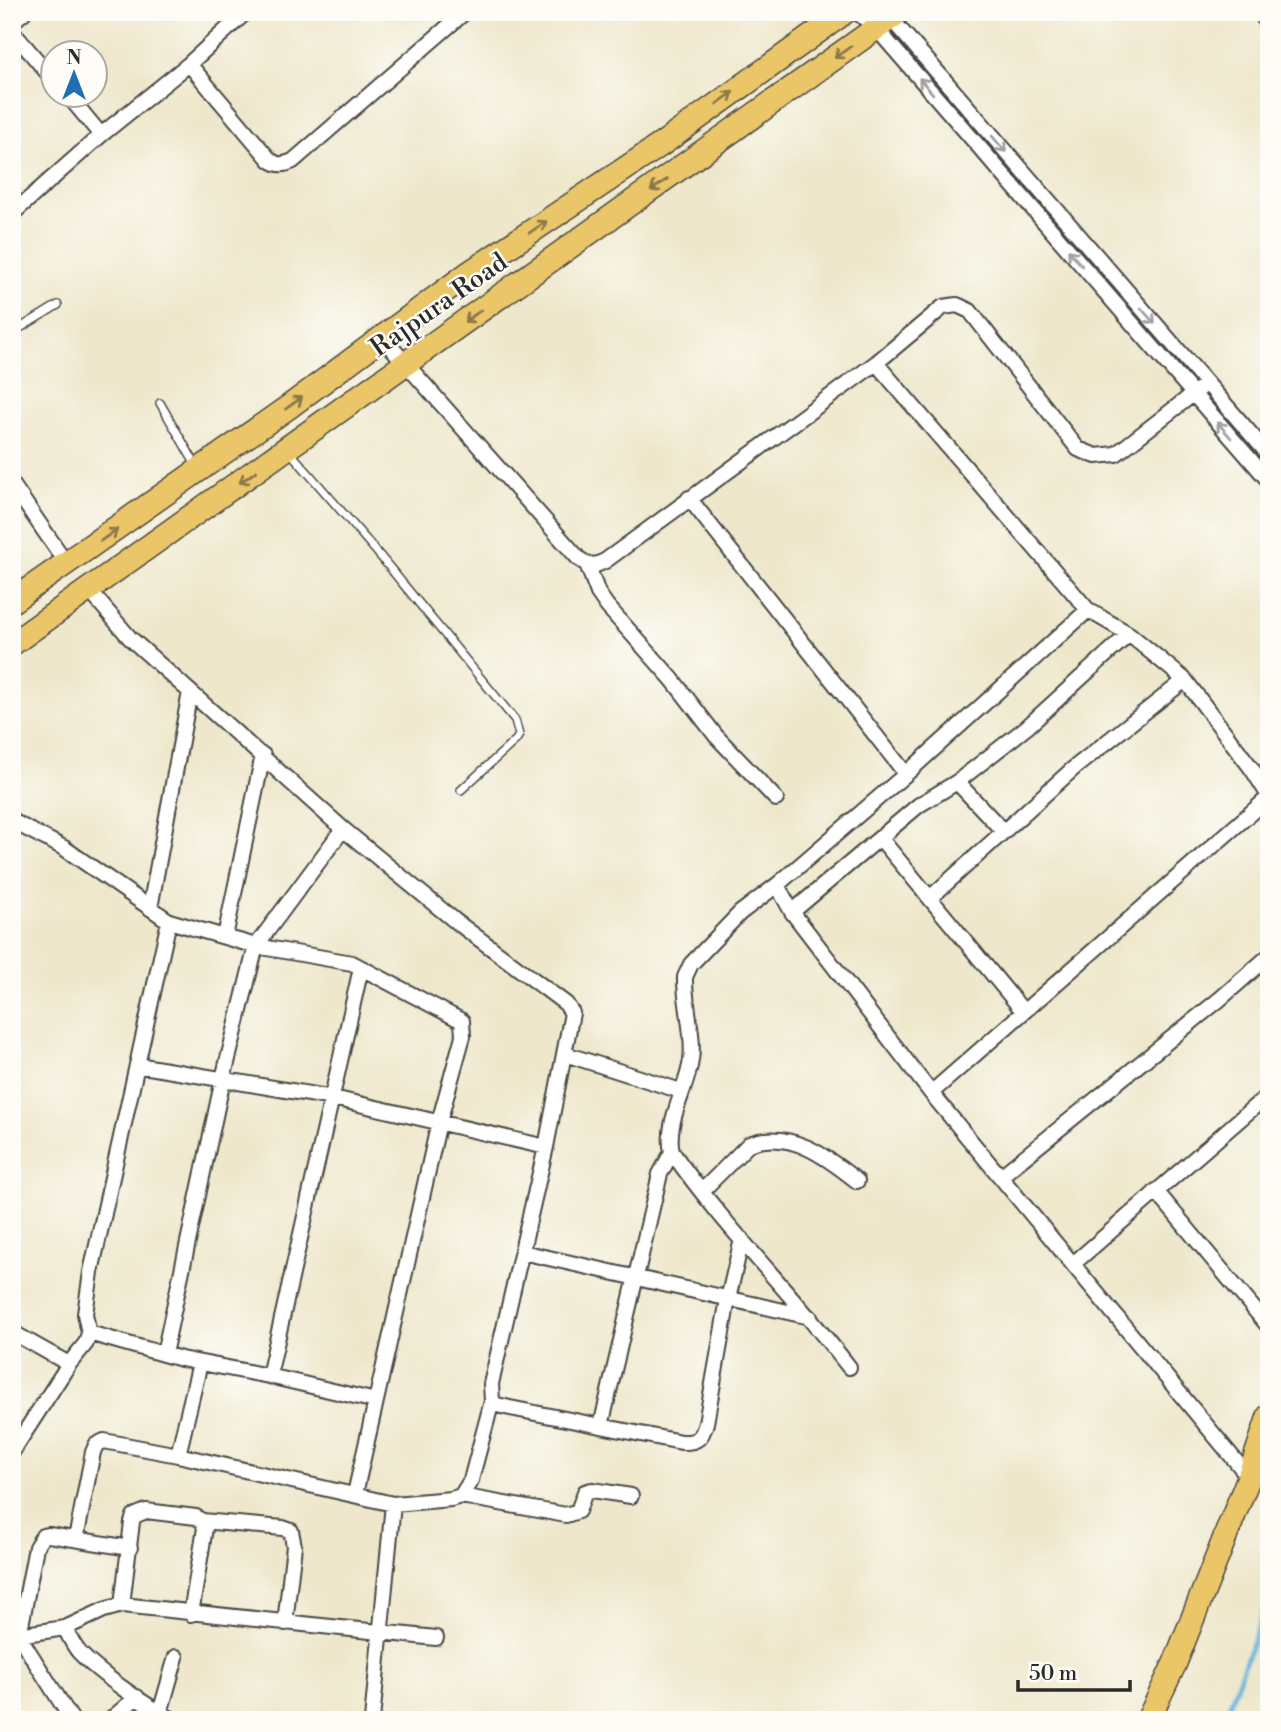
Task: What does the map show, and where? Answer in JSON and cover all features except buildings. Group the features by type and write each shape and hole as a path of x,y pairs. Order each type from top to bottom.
{"main road":[{"name":"Rajpura Road","path":"12,601 200,470 470,274 662,144 845,12"},
{"path":"1267,12 1269,20"},
{"name":"Rajpura Road","path":"12,644 721,141 888,18"},
{"path":"1148,1720 1175,1663 1267,1427"}],"street":[{"path":"12,23 24,12"},
{"path":"12,214 246,12"},
{"path":"188,64 270,160 285,165 293,161 465,12"},
{"path":"857,12 888,18 1269,455"},
{"path":"888,18 1193,395 1269,481"},
{"path":"12,31 38,62"},
{"path":"79,108 101,135"},
{"path":"587,564 596,565 605,561 876,363 943,307 957,305 970,311 1078,449 1096,456 1116,454 1206,384"},
{"path":"383,338 542,520 587,564 598,593 607,607 672,679 716,736 776,799"},
{"path":"876,363 1088,610 1129,634 1185,680 1252,769 1269,797 931,1093"},
{"path":"12,484 67,564"},
{"path":"689,498 906,774"},
{"path":"89,590 130,638 343,829 454,920 566,1004 572,1013 546,1147 491,1384 492,1401 471,1480 461,1496"},
{"path":"849,1367 672,1152 670,1143 691,1060 685,977 691,964 740,913 777,885 906,774 1088,610"},
{"path":"792,912 919,805 957,782 1027,727 1129,634"},
{"path":"930,898 1091,753 1185,680"},
{"path":"150,908 190,692"},
{"path":"225,937 263,755"},
{"path":"957,782 1004,832"},
{"path":"12,821 64,848 169,921 256,946 339,961 361,968 462,1021 463,1036 439,1122 355,1494"},
{"path":"164,1354 223,1079 256,946 343,829"},
{"path":"881,839 1023,1011"},
{"path":"777,885 792,912 931,1093 1249,1477"},
{"path":"12,1452 69,1364 86,1343 89,1333 85,1314 91,1272 169,921"},
{"path":"1001,1176 1220,999 1269,956"},
{"path":"269,1376 361,968"},
{"path":"565,1054 681,1091"},
{"path":"137,1065 333,1098 546,1147"},
{"path":"1073,1264 1269,1094"},
{"path":"702,1191 749,1144 758,1140 782,1140 809,1148 829,1158 856,1181"},
{"path":"600,1426 660,1174 672,1152"},
{"path":"1156,1191 1269,1327"},
{"path":"492,1401 510,1408 681,1442 691,1443 698,1440 706,1423 728,1298 742,1239"},
{"path":"522,1252 810,1317"},
{"path":"12,1332 69,1364"},
{"path":"89,1333 200,1363 376,1401"},
{"path":"178,1455 200,1363"},
{"path":"76,1539 96,1445 104,1441 114,1441 393,1504 461,1496 566,1515 578,1511 585,1492 592,1490 631,1496"},
{"path":"372,1720 393,1504"},
{"path":"122,1605 132,1522 139,1512 196,1517 202,1521 284,1528 291,1531 294,1546 285,1623"},
{"path":"191,1614 205,1528 202,1521"},
{"path":"72,1720 16,1636 39,1540 49,1535 130,1548"},
{"path":"16,1636 65,1628 122,1605 436,1638"},
{"path":"65,1628 80,1652 137,1697 174,1720"},
{"path":"160,1713 176,1657"},
{"path":"110,1720 137,1697"}],"lane":[{"path":"12,333 58,305"},
{"path":"160,403 200,470"},
{"path":"287,449 376,551 515,720 519,735 516,740 461,790"}],"waterway":[{"path":"1224,1720 1269,1597"}]}
